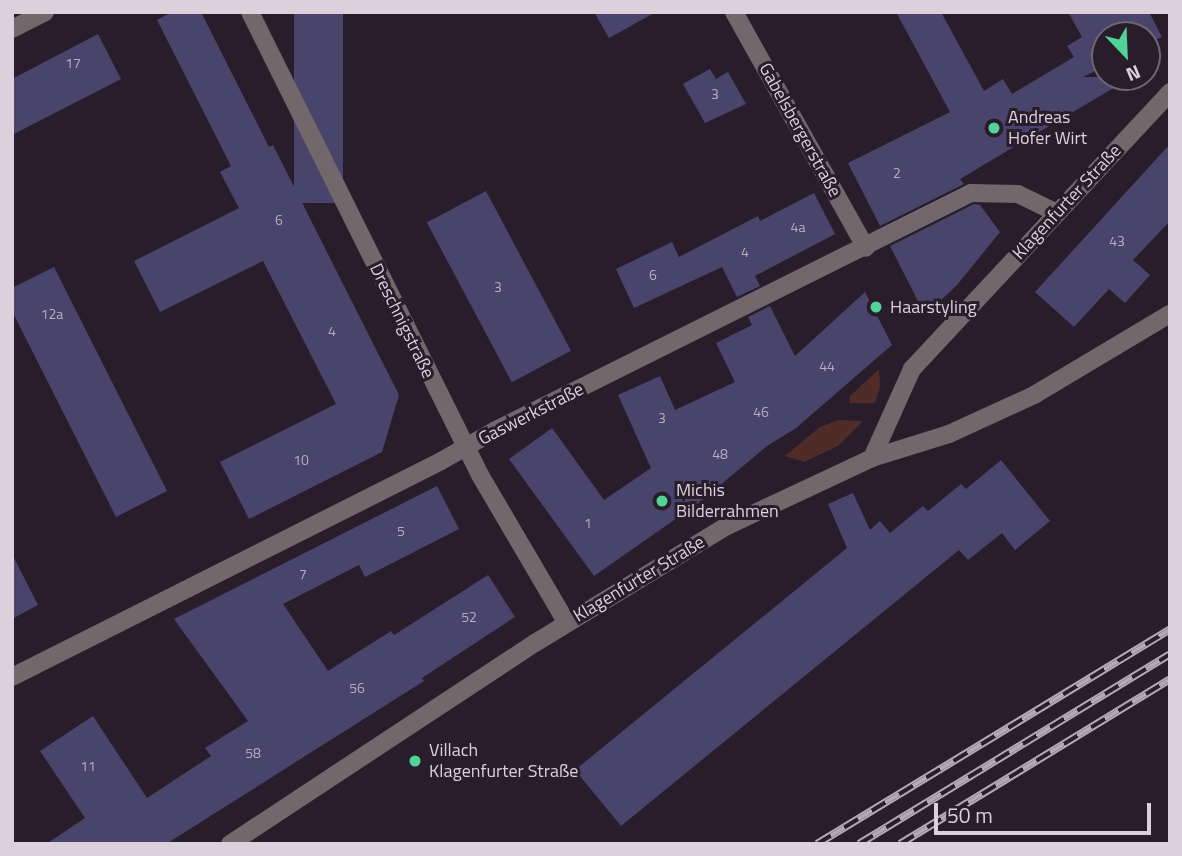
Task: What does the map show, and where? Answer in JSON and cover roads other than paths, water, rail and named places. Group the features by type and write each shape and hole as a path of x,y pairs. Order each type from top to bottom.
{"street":[{"path":"12,29 45,12"},
{"name":"Dreschnigstraße","path":"250,12 466,447 567,623"},
{"name":"Gabelsbergerstraße","path":"734,12 866,247"},
{"name":"Klagenfurter Straße","path":"230,844 567,623 727,526 872,458 912,369 1170,92"},
{"name":"Gaswerkstraße","path":"12,677 971,194 1018,194 1056,213"},
{"path":"872,458 949,434 1034,395 1170,314"}],"railway":[{"path":"817,844 1170,629"},
{"path":"859,844 1170,654"},
{"path":"900,844 1170,679"}],"place":[{"name":"Andreas Hofer Wirt","path":"994,128"},
{"name":"Haarstyling","path":"876,307"},
{"name":"Michis Bilderrahmen","path":"662,501"},
{"name":"Villach Klagenfurter Straße","path":"415,761"}]}
